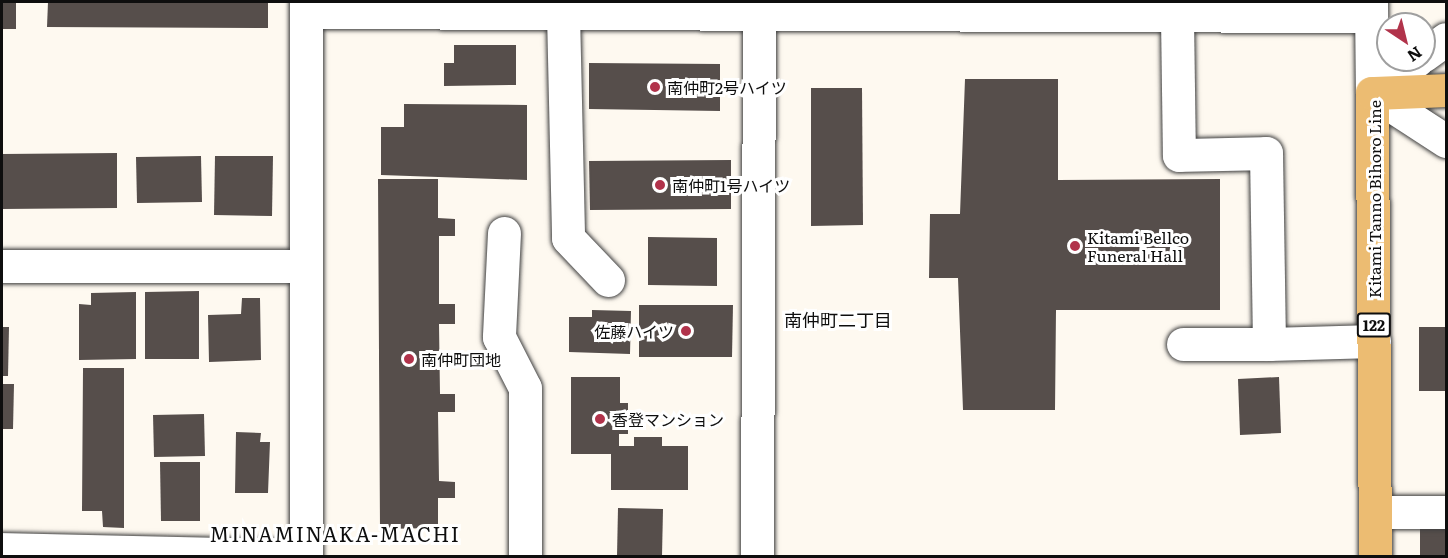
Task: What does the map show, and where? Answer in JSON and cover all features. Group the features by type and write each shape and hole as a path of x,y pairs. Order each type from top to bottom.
{"main road":[{"name":"Kitami Tanno Bihoro Line","path":"1374,556 1372,93 1446,90"}],"street":[{"path":"2,549 306,556 304,266 306,7 563,12 759,7 1055,10 1177,17 1370,9 1372,93"},
{"path":"757,556 759,7"},
{"path":"563,12 568,238 608,280"},
{"path":"1177,17 1179,155 1266,153 1269,344"},
{"path":"1372,93 1401,72"},
{"path":"1372,93 1446,141"},
{"path":"504,233 499,337 525,388 525,556"},
{"path":"2,266 304,266"},
{"path":"1183,344 1374,341"},
{"path":"1375,512 1446,512"}],"building":[{"path":"2,2 16,2 16,29 2,29"},
{"path":"48,2 268,2 268,28 47,27"},
{"path":"454,45 516,45 516,85 444,86 444,63 454,63"},
{"name":"南仲町2号ハイツ","path":"589,63 720,64 720,111 589,109"},
{"name":"Kitami Bellco Funeral Hall","path":"965,79 1058,79 1058,180 1220,179 1220,310 1056,310 1055,410 963,410 958,278 929,278 930,214 960,214"},
{"path":"811,88 862,88 863,225 811,226"},
{"path":"404,104 527,105 527,180 381,175 381,127 404,127"},
{"path":"117,153 117,208 2,209 2,154"},
{"path":"201,156 202,202 137,203 136,157"},
{"path":"215,156 273,156 272,216 214,215"},
{"name":"南仲町1号ハイツ","path":"731,160 731,209 590,210 589,161"},
{"name":"南仲町団地","path":"378,179 438,179 438,218 455,219 455,236 439,236 439,304 455,304 455,324 439,324 440,394 455,394 455,412 438,412 439,481 455,482 455,498 438,498 438,528 380,529"},
{"path":"648,237 717,238 717,286 648,285"},
{"path":"199,291 199,359 145,359 145,292"},
{"path":"136,292 136,359 79,360 79,304 91,305 91,293"},
{"path":"242,298 260,298 261,360 209,362 208,315 241,314"},
{"name":"佐藤ハイツ","path":"639,305 733,305 732,357 639,357"},
{"path":"592,310 631,311 630,354 569,352 569,317 592,317"},
{"path":"2,327 9,327 8,376 2,376"},
{"path":"1419,327 1446,327 1446,391 1419,391"},
{"path":"83,368 124,368 124,528 103,527 102,511 82,511"},
{"name":"香登マンション","path":"571,377 620,377 620,403 628,403 628,434 619,434 619,446 634,446 634,437 662,437 662,446 688,446 688,490 611,490 611,454 571,454"},
{"path":"1279,377 1281,433 1240,435 1238,379"},
{"path":"2,384 14,384 13,429 2,429"},
{"path":"204,414 205,456 154,457 153,415"},
{"path":"236,432 261,433 260,442 270,442 268,493 235,493"},
{"path":"160,462 200,462 200,521 161,521"},
{"path":"618,508 663,509 662,556 617,556"},
{"path":"1446,528 1446,556 1420,556 1420,529"}],"place":[{"name":"南仲町2号ハイツ","path":"655,87"},
{"name":"南仲町1号ハイツ","path":"660,185"},
{"name":"Kitami Bellco Funeral Hall","path":"1075,246"},
{"name":"佐藤ハイツ","path":"686,331"},
{"name":"南仲町団地","path":"409,359"},
{"name":"香登マンション","path":"600,419"}],"district":[{"name":"南仲町二丁目","path":"838,320"},
{"name":"MINAMINAKA-MACHI","path":"335,533"}]}
